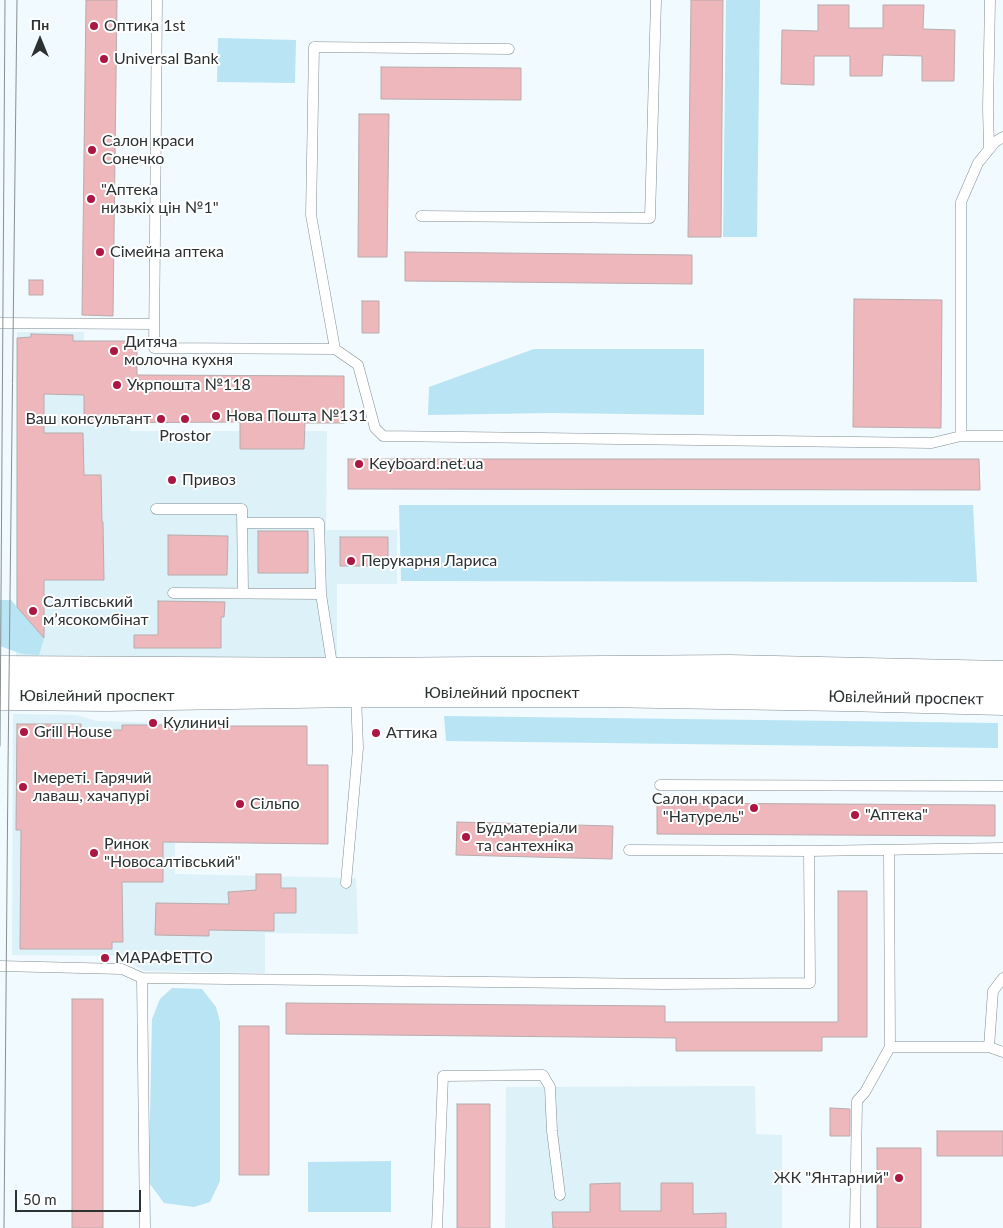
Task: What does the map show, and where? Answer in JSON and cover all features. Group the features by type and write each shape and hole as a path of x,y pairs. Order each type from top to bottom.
{"main road":[{"name":"Ювілейний проспект","path":"0,696 107,696 348,679 729,669 920,686 1003,701"},
{"name":"Ювілейний проспект","path":"0,670 348,679"},
{"name":"Ювілейний проспект","path":"920,686 1003,675"}],"lane":[{"path":"157,0 154,348 334,349 358,366 375,428 383,436 932,443 961,436 1003,436"},
{"path":"421,216 650,218 656,0"},
{"path":"989,149 990,0"},
{"path":"334,349 311,215 314,47 509,49"},
{"path":"961,436 961,202 978,163 995,142 1003,137"},
{"path":"0,323 153,324"},
{"path":"156,509 242,509 243,593"},
{"path":"242,523 319,523 320,594 348,679 358,748 346,882"},
{"path":"173,593 320,594"},
{"path":"660,785 1003,786"},
{"path":"629,850 809,851 1003,848"},
{"path":"855,1228 857,1102 865,1092 890,1047 889,850"},
{"path":"0,966 122,969 142,978 663,984 810,983 809,851"},
{"path":"142,978 144,1228"},
{"path":"989,1047 993,992 1003,978"},
{"path":"890,1047 989,1047 1003,1052"},
{"path":"437,1228 443,1076 543,1075 550,1087 552,1131 560,1196"}],"shaded area":[{"path":"726,0 760,0 757,237 723,237"},
{"path":"218,38 296,40 295,83 217,82"},
{"name":"Привоз","path":"17,332 84,332 84,399 130,400 130,431 327,431 326,530 397,530 397,584 337,584 337,658 16,657"},
{"path":"534,349 704,349 704,415 551,413 428,415 429,387"},
{"path":"399,505 973,505 977,582 401,581"},
{"path":"0,600 11,600 44,638 39,655 22,654 0,646"},
{"name":"Ринок \"Новосалтівський\"","path":"13,714 77,715 96,721 163,723 175,720 175,874 356,878 358,934 265,933 265,973 145,971 118,956 12,955"},
{"path":"444,716 998,723 998,748 446,741"},
{"path":"172,988 202,989 216,1007 220,1022 220,1181 210,1202 194,1207 164,1203 150,1184 152,1019 160,999"},
{"path":"755,1086 756,1134 782,1135 782,1228 505,1228 506,1087"},
{"path":"391,1161 391,1212 308,1212 308,1162"}],"building":[{"path":"86,0 117,0 113,316 82,315"},
{"path":"691,0 723,0 721,237 688,237"},
{"path":"818,5 849,5 849,28 883,28 883,5 924,5 923,29 955,30 954,81 922,81 922,56 883,55 882,76 850,76 850,56 814,56 814,85 781,84 782,30 818,31"},
{"path":"381,67 521,68 521,100 381,99"},
{"path":"359,114 389,114 387,257 358,257"},
{"path":"405,252 692,255 692,284 405,281"},
{"path":"29,280 43,280 43,295 29,295"},
{"path":"854,299 942,300 941,428 853,427"},
{"path":"362,301 379,301 379,333 362,333"},
{"path":"31,334 73,335 73,341 137,341 137,375 344,376 344,423 305,423 304,449 240,449 240,422 84,423 84,395 44,394 44,433 83,433 84,475 101,475 104,580 44,580 44,638 17,607 17,338 31,337"},
{"path":"348,459 979,459 980,490 348,489"},
{"path":"258,531 308,531 308,573 258,573"},
{"path":"168,535 228,536 227,575 168,575"},
{"path":"340,537 388,537 388,566 340,566"},
{"path":"158,601 225,602 224,617 221,617 221,648 134,648 134,635 158,635"},
{"path":"17,724 81,724 81,730 122,730 122,725 307,726 307,765 328,765 328,844 163,842 163,882 122,882 123,942 112,942 112,949 20,949 21,830 16,830"},
{"path":"657,803 995,805 995,836 657,834"},
{"path":"457,822 613,826 612,859 456,855"},
{"path":"256,874 281,874 281,888 296,888 296,913 274,913 274,931 209,930 209,936 155,935 156,903 229,904 228,892 256,890"},
{"path":"838,891 867,891 867,1037 822,1037 822,1051 676,1051 676,1038 286,1034 286,1003 665,1006 665,1022 838,1022"},
{"path":"72,999 103,999 103,1228 72,1228"},
{"path":"239,1026 269,1026 269,1175 239,1175"},
{"path":"457,1104 490,1104 490,1228 457,1228"},
{"path":"830,1108 850,1109 850,1136 830,1136"},
{"path":"937,1131 1003,1131 1003,1156 937,1156"},
{"name":"ЖК \"Янтарний\"","path":"877,1148 921,1148 921,1228 877,1228"},
{"path":"620,1183 620,1211 661,1211 661,1183 693,1183 693,1214 726,1213 726,1228 553,1228 552,1212 590,1212 590,1184"}],"tram line":[{"path":"0,746 5,0"},
{"path":"4,1228 17,0"}],"place":[{"name":"Оптика 1st","path":"94,26"},
{"name":"Universal Bank","path":"104,59"},
{"name":"Салон краси Сонечко","path":"92,150"},
{"name":"\"Аптека низькіх цін №1\"","path":"91,199"},
{"name":"Сімейна аптека","path":"100,252"},
{"name":"Дитяча молочна кухня","path":"114,351"},
{"name":"Укрпошта №118","path":"117,385"},
{"name":"Нова Пошта №131","path":"216,416"},
{"name":"Ваш консультант","path":"161,419"},
{"name":"Prostor","path":"185,419"},
{"name":"Keyboard.net.ua","path":"359,464"},
{"name":"Привоз","path":"172,480"},
{"name":"Перукарня Лариса","path":"351,561"},
{"name":"Салтівський мʼясокомбінат","path":"33,611"},
{"name":"Кулиничі","path":"153,723"},
{"name":"Grill House","path":"24,732"},
{"name":"Аттика","path":"376,733"},
{"name":"Імереті. Гарячий лаваш, хачапурі","path":"23,787"},
{"name":"Сільпо","path":"240,804"},
{"name":"Салон краси \"Натурель\"","path":"754,808"},
{"name":"\"Аптека\"","path":"855,815"},
{"name":"Будматеріали та сантехніка","path":"466,837"},
{"name":"Ринок \"Новосалтівський\"","path":"94,853"},
{"name":"МАРАФЕТТО","path":"105,958"},
{"name":"ЖК \"Янтарний\"","path":"899,1178"}]}
